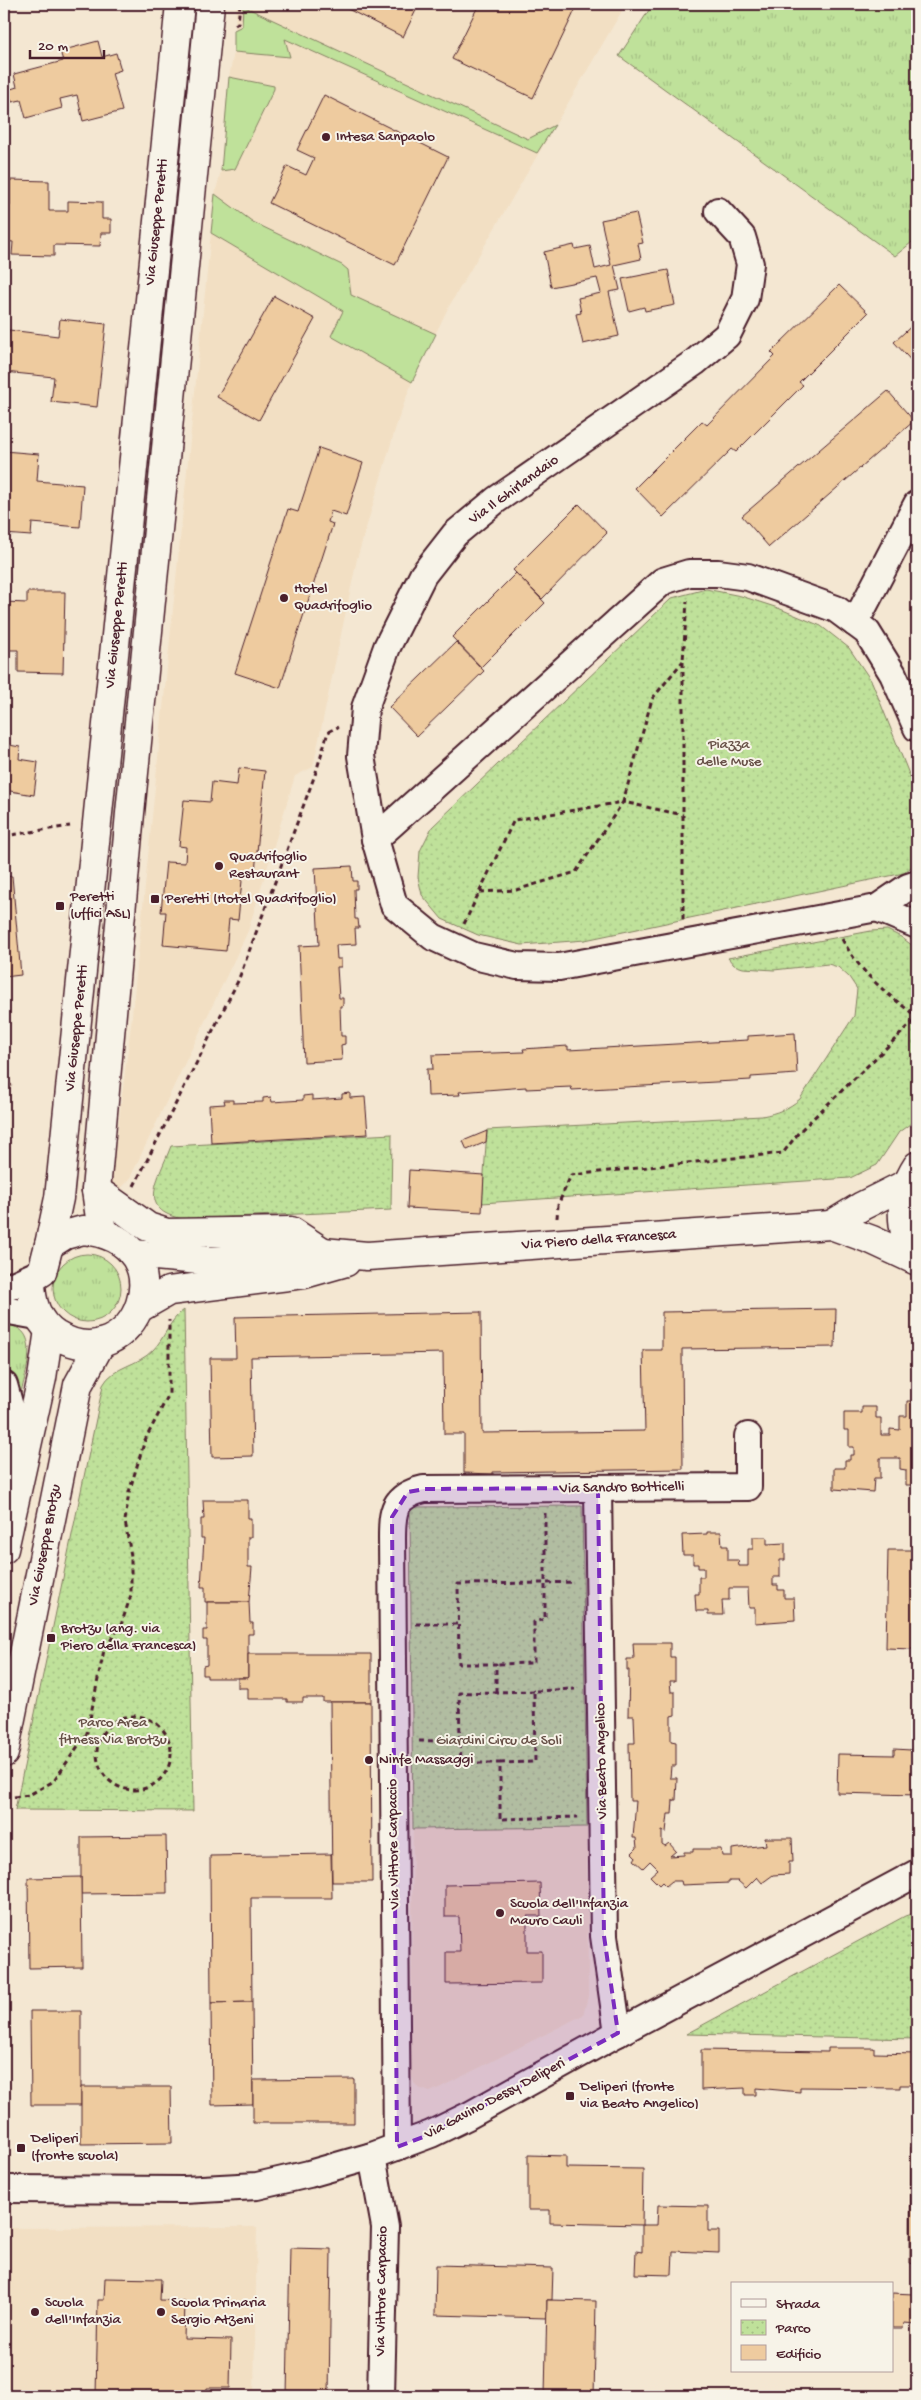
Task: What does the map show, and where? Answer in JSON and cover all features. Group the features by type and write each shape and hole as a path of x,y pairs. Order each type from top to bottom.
{"street":[{"name":"Via Giuseppe Peretti","path":"49,1245 59,1198 180,4"},
{"path":"102,1232 96,1190 130,813 210,4"},
{"name":"Via Il Ghirlandaio","path":"375,839 361,756 365,708 387,647 422,575 455,534 496,500 695,362 727,335 745,298 750,264 742,237 718,211"},
{"path":"855,623 917,504"},
{"path":"917,728 893,674 867,632 836,609 748,577 718,573 688,573 663,581 375,839 394,905 433,937 474,956 517,966 559,966 683,945 876,908 908,887 917,884"},
{"path":"876,908 917,925"},
{"path":"912,1174 903,1203 903,1224 908,1244 917,1261"},
{"name":"Via Piero della Francesca","path":"831,1225 912,1174"},
{"path":"96,1190 148,1227 167,1233 291,1231 323,1252"},
{"name":"Via Piero della Francesca","path":"133,1254 211,1261 323,1252 367,1256 831,1225 872,1240 917,1261"},
{"path":"4,1310 43,1323 65,1340 83,1344 101,1343 118,1335 132,1323 140,1307 144,1289 141,1270 133,1254 119,1240 102,1232 83,1230 65,1235 49,1245 42,1272 31,1279 31,1298 43,1323 42,1378 4,1549"},
{"name":"Via Piero della Francesca","path":"140,1307 169,1291 304,1274 367,1256"},
{"path":"4,1288 42,1272"},
{"name":"Via Giuseppe Brotzu","path":"4,1753 78,1385 101,1343"},
{"path":"4,1385 14,1421 9,1479 11,1513"},
{"name":"Via Sandro Botticelli","path":"444,1488 748,1487 748,1436"},
{"name":"Via Vittore Carpaccio","path":"398,2147 392,1517 398,1503 408,1492 444,1488"},
{"name":"Via Beato Angelico","path":"598,1488 604,1936 618,2032"},
{"name":"Via Gavino Dessy Deliperi","path":"4,2189 184,2190 257,2186 309,2174 372,2156 431,2134 468,2116 618,2032 917,1873"},
{"name":"Via Vittore Carpaccio","path":"372,2156 385,2227 381,2396"}],"path":[{"path":"234,25 238,23 240,4"},
{"path":"683,945 683,661 688,573"},
{"path":"480,892 516,890 576,872 623,802 652,699 683,661"},
{"path":"122,1209 238,981 316,772 328,732 347,723 364,720"},
{"path":"453,946 514,820 623,802 683,815"},
{"path":"4,836 72,826"},
{"path":"556,1243 558,1205 571,1175 782,1153 799,1132 917,1017 876,986 852,957 837,931 835,916"},
{"path":"14,1797 29,1795 54,1781 84,1737 94,1705 104,1650 121,1625 132,1595 131,1556 124,1521 129,1492 146,1440 169,1394 169,1317"},
{"path":"545,1503 545,1582 545,1619 534,1622 534,1663 459,1664 458,1584 545,1582 578,1582"},
{"path":"408,1624 458,1624"},
{"path":"496,1664 496,1692"},
{"path":"534,1691 535,1762 461,1764 460,1693 579,1689"},
{"path":"136,1715 148,1718 159,1724 169,1741 171,1759 167,1770 160,1780 150,1787 127,1790 116,1786 106,1778 100,1768 97,1756 98,1743 103,1732 112,1723 123,1717 136,1715"},
{"path":"84,1737 98,1743"},
{"path":"418,1741 460,1740"},
{"path":"500,1763 500,1819 580,1817"}],"highlighted area":[{"path":"598,1488 604,1936 618,2033 431,2134 397,2147 392,1517 408,1492 424,1489"}],"shaded area":[{"path":"236,4 626,4 448,308 412,382 397,423 357,559 313,767 295,776 248,931 129,1180 120,1189 114,1191 111,1182 131,1025 215,194 221,171 229,77 234,52"},
{"name":"Scuola dell'Infanzia Mauro Cauli","path":"587,1827 588,1996 583,2015 430,2092 419,2088 414,2083 411,2074 413,1829"},
{"name":"Scuola Primaria Sergio Atzeni","path":"257,2227 254,2396 4,2396 4,2228"}],"green space":[{"path":"653,4 917,4 917,238 895,256 619,56"},
{"path":"243,6 528,139 555,125 537,153 285,39 290,57 234,52 234,30 242,26"},
{"path":"229,77 274,86 274,89 235,169 221,171"},
{"path":"215,194 253,222 342,265 348,270 351,295 436,334 412,382 331,336 343,311 211,233"},
{"name":"Piazza delle Muse","path":"706,589 741,596 778,608 821,626 849,648 872,682 917,794 917,862 904,873 585,940 522,945 478,935 442,919 422,895 418,877 420,851 432,827 672,598"},
{"path":"887,930 901,937 917,949 917,1119 899,1132 877,1165 850,1178 482,1203 487,1130 762,1116 782,1110 796,1102 800,1099 854,1016 857,989 849,977 838,967 828,964 774,970 743,968 734,965 728,958 871,931"},
{"path":"392,1134 391,1210 184,1219 169,1215 160,1209 155,1201 157,1181 171,1146"},
{"path":"87,1254 100,1256 111,1264 119,1275 121,1288 119,1301 111,1312 100,1320 87,1322 74,1320 63,1312 55,1301 53,1288 55,1275 63,1264 74,1256"},
{"name":"Parco Area fitness Via Brotzu","path":"184,1310 193,1811 15,1810 103,1385 113,1374 140,1360 153,1350 171,1324"},
{"path":"4,1325 17,1328 24,1334 28,1343 29,1354 19,1401 4,1369"},
{"name":"Giardini Circu de Soli","path":"582,1506 587,1827 413,1829 410,1507"},
{"path":"917,1912 917,2039 686,2034 905,1916"}],"building":[{"path":"338,4 419,4 403,37"},
{"path":"479,4 578,4 533,98 452,59"},
{"path":"98,41 102,57 116,53 121,70 112,73 122,111 83,121 77,95 60,99 62,108 26,118 21,100 12,102 8,90 17,87 14,74 63,61 60,51"},
{"path":"324,95 448,157 395,265 269,203 287,166 306,175 314,158 297,150"},
{"path":"10,180 49,181 49,211 68,211 68,201 102,202 102,219 111,219 111,233 101,233 100,246 54,245 54,256 12,255 13,242 4,241 4,206 10,206"},
{"path":"636,213 643,243 638,244 641,259 614,265 620,290 609,292 619,336 583,344 576,314 581,313 578,298 601,293 597,278 551,287 544,252 574,245 575,249 590,246 595,269 611,265 601,220"},
{"path":"668,270 675,305 645,311 644,307 629,311 622,279"},
{"path":"839,285 868,313 799,382 803,385 736,452 732,449 663,517 635,488 702,421 707,425 775,356 771,352"},
{"path":"274,296 315,319 259,420 217,397"},
{"path":"60,319 106,324 97,407 51,402 54,377 4,372 9,330 58,336"},
{"path":"917,321 917,367 894,342"},
{"path":"888,391 914,421 769,547 742,516"},
{"name":"Hotel Quadrifoglio","path":"319,448 363,463 346,516 331,511 328,522 333,524 280,688 235,673 288,509 298,512"},
{"path":"4,451 39,454 37,481 83,485 80,527 32,523 31,536 4,534"},
{"path":"579,504 607,533 542,599 513,570"},
{"path":"516,573 545,603 481,667 452,637"},
{"path":"27,592 65,592 63,673 18,672 18,650 4,650 4,602 27,603"},
{"path":"456,642 484,671 417,736 389,707"},
{"path":"4,744 20,747 19,759 38,762 34,795 4,790"},
{"path":"239,768 265,771 255,872 243,871 238,920 229,919 226,951 163,945 166,912 161,912 166,862 185,863 186,847 179,846 184,800 210,802 212,782 237,785"},
{"path":"352,866 353,881 357,881 357,889 354,889 355,919 358,919 359,928 355,928 356,944 336,945 337,959 341,959 341,967 337,967 339,998 343,998 343,1006 340,1006 341,1036 345,1036 345,1044 341,1045 342,1060 304,1062 299,946 319,945 315,868"},
{"path":"12,876 21,975 4,977 4,877"},
{"path":"795,1033 797,1074 751,1077 751,1080 572,1090 571,1087 526,1089 526,1087 459,1092 460,1095 428,1096 427,1069 433,1069 432,1055 524,1052 523,1049 568,1046 568,1050 748,1040 748,1036"},
{"path":"4,1078 12,1085 4,1095"},
{"path":"350,1093 350,1098 365,1097 368,1134 211,1143 209,1105 225,1104 224,1100 233,1100 233,1103 263,1102 263,1098 271,1097 272,1102 303,1100 303,1096 312,1095 312,1100 342,1098 342,1094"},
{"path":"487,1131 486,1142 467,1150 463,1141"},
{"path":"409,1170 484,1175 482,1212 407,1208"},
{"path":"836,1309 835,1347 682,1349 683,1469 493,1472 493,1474 464,1473 464,1434 444,1434 443,1353 251,1357 253,1456 212,1457 210,1358 236,1358 235,1317 481,1312 482,1433 645,1431 643,1350 662,1350 662,1312"},
{"path":"907,1401 917,1401 917,1485 906,1485 906,1470 900,1469 900,1458 880,1458 880,1478 874,1478 873,1492 834,1489 834,1468 845,1468 845,1460 850,1460 850,1455 854,1455 854,1447 849,1447 849,1430 844,1430 844,1413 862,1413 862,1407 876,1407 876,1418 881,1418 881,1435 890,1435 890,1429 900,1430 900,1416 907,1416"},
{"path":"203,1500 248,1500 248,1518 251,1518 251,1537 248,1537 248,1567 252,1567 249,1602 205,1602 205,1587 201,1587 204,1538 201,1538 201,1519 204,1519"},
{"path":"707,1532 721,1532 722,1546 728,1546 728,1560 738,1560 739,1566 748,1566 748,1549 753,1549 753,1537 767,1537 767,1544 785,1543 785,1560 780,1560 780,1577 773,1577 773,1585 778,1585 778,1590 784,1590 784,1598 794,1598 795,1620 755,1623 755,1608 749,1608 748,1588 729,1588 729,1600 722,1600 723,1615 708,1615 708,1611 696,1611 695,1594 699,1594 699,1577 704,1577 704,1568 698,1568 698,1564 693,1564 693,1555 683,1555 682,1535 707,1534"},
{"path":"888,1550 917,1550 917,1795 837,1793 838,1754 894,1755 894,1749 911,1750 913,1649 886,1648"},
{"path":"207,1602 249,1602 250,1623 253,1623 253,1634 248,1634 248,1678 207,1678 207,1675 203,1675 203,1666 207,1665 207,1640 203,1640 203,1630 207,1630"},
{"path":"633,1643 670,1643 670,1657 675,1657 675,1681 670,1681 671,1692 675,1692 675,1715 671,1716 671,1741 676,1742 676,1766 671,1766 670,1778 677,1778 676,1800 673,1800 672,1814 668,1814 666,1832 662,1831 662,1844 665,1846 669,1843 676,1851 670,1856 684,1855 684,1852 693,1852 693,1849 721,1849 722,1856 732,1856 732,1849 766,1845 765,1838 792,1838 793,1862 789,1862 789,1874 773,1875 762,1883 757,1877 746,1888 738,1881 682,1885 681,1881 672,1881 666,1886 662,1882 659,1885 650,1876 658,1869 650,1861 643,1868 634,1860 636,1857 632,1853 637,1848 636,1838 633,1838 636,1801 630,1801 629,1743 635,1743 634,1716 628,1716 629,1670 627,1670 627,1659 634,1659"},
{"path":"248,1654 371,1654 371,1702 323,1702 323,1698 303,1698 303,1702 287,1702 287,1699 248,1699 248,1688 238,1688 238,1678 248,1678"},
{"path":"330,1702 371,1702 372,1882 332,1882"},
{"path":"166,1836 167,1893 81,1894 81,1837"},
{"path":"331,1854 332,1898 251,1898 252,2002 211,2003 210,1856"},
{"path":"81,1877 82,1967 29,1968 28,1878"},
{"path":"540,1883 541,1916 527,1916 527,1951 542,1951 542,1983 446,1984 446,1952 460,1952 459,1917 445,1917 445,1885"},
{"path":"252,2002 253,2104 212,2105 211,2003"},
{"path":"30,2011 81,2011 81,2105 31,2105"},
{"path":"828,2048 874,2048 874,2053 917,2054 917,2324 904,2323 903,2328 894,2328 894,2293 913,2294 914,2264 910,2263 911,2147 916,2147 916,2117 912,2117 912,2085 900,2085 900,2088 800,2087 800,2092 756,2088 756,2095 745,2095 745,2088 701,2090 701,2050 828,2052"},
{"path":"354,2079 354,2123 253,2123 253,2080"},
{"path":"81,2087 171,2087 172,2143 81,2144"},
{"path":"528,2155 566,2156 566,2168 643,2169 642,2225 550,2223 550,2210 528,2210"},
{"path":"658,2205 708,2206 708,2231 719,2231 719,2253 673,2251 672,2275 635,2274 636,2251 642,2252 642,2225 657,2225"},
{"path":"290,2248 331,2249 329,2396 287,2396"},
{"path":"436,2265 553,2268 552,2300 547,2300 547,2318 435,2315"},
{"path":"105,2278 161,2279 160,2300 185,2301 184,2339 231,2340 230,2388 207,2388 206,2396 96,2396 98,2300 104,2300"},
{"path":"547,2300 596,2301 594,2396 545,2396"}],"place":[{"name":"Intesa Sanpaolo","path":"326,137"},
{"name":"Hotel Quadrifoglio","path":"284,598"},
{"name":"Quadrifoglio Restaurant","path":"219,866"},
{"name":"Peretti (Hotel Quadrifoglio)","path":"155,899"},
{"name":"Peretti (uffici ASL)","path":"60,906"},
{"name":"Brotzu (ang. via Piero della Francesca)","path":"51,1638"},
{"name":"Ninfe Massaggi","path":"369,1760"},
{"name":"Scuola dell'Infanzia Mauro Cauli","path":"500,1913"},
{"name":"Deliperi (fronte via Beato Angelico)","path":"570,2096"},
{"name":"Deliperi (fronte scuola)","path":"21,2148"},
{"name":"Scuola dell'Infanzia","path":"35,2312"},
{"name":"Scuola Primaria Sergio Atzeni","path":"161,2312"}]}
